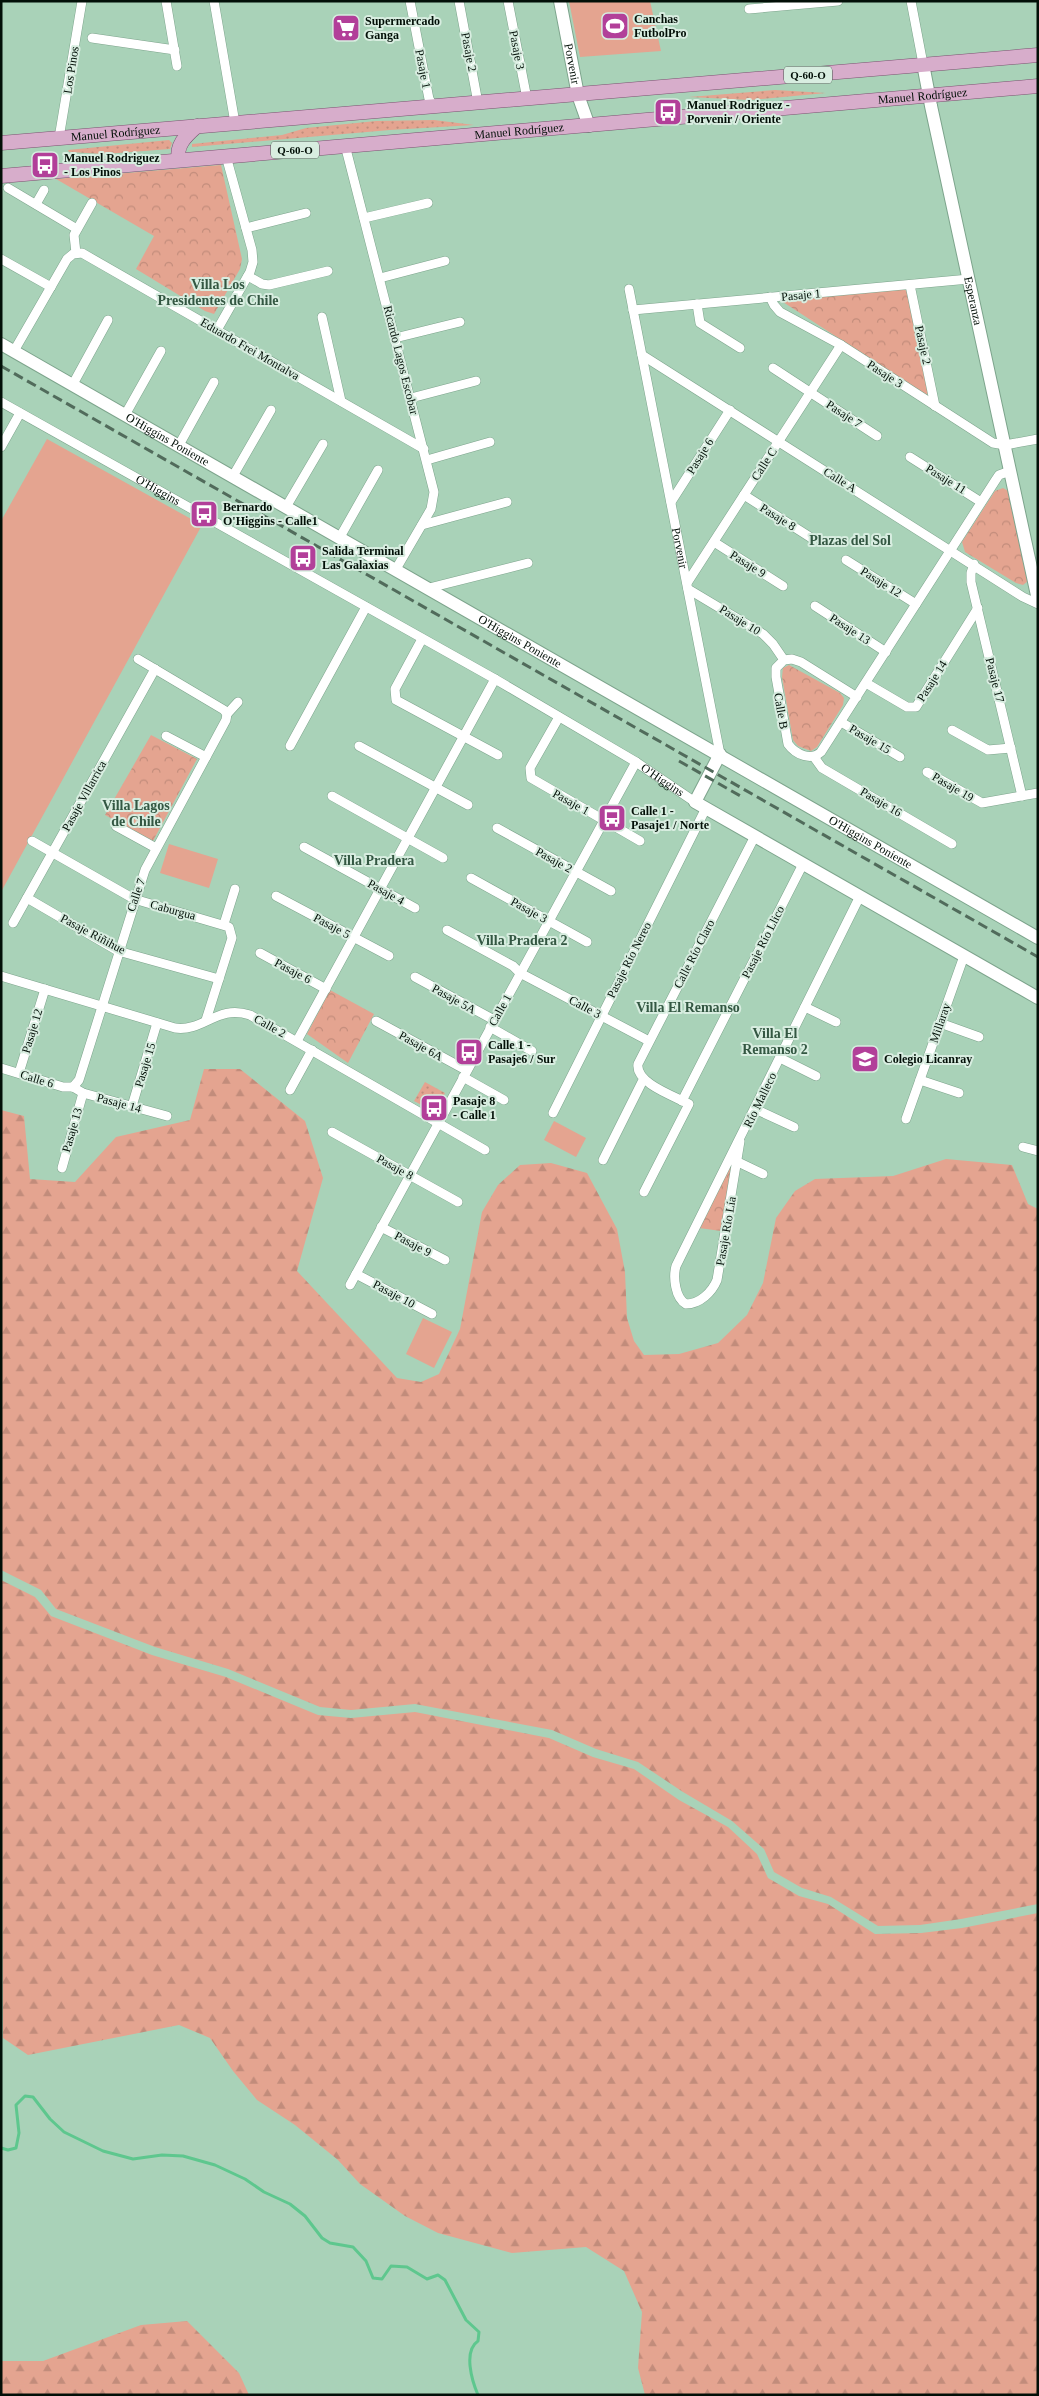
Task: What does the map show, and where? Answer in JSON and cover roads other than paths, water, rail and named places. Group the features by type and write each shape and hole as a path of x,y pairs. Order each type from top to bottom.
{"main road":[{"name":"Manuel Rodríguez","path":"1,143 578,95 1038,54"},
{"name":"Manuel Rodríguez","path":"5,182 179,160 1038,86"},
{"path":"179,160 180,144 197,126"}],"street":[{"name":"Los Pinos","path":"59,138 82,1"},
{"path":"166,1 177,66"},
{"path":"214,1 235,123"},
{"name":"Pasaje 1","path":"410,1 429,100 434,107"},
{"name":"Pasaje 2","path":"459,1 478,103"},
{"name":"Pasaje 3","path":"508,1 527,99"},
{"name":"Porvenir","path":"560,1 578,95 588,126"},
{"path":"749,9 838,1"},
{"name":"Esperanza","path":"911,1 929,96 1038,600"},
{"path":"92,38 175,50"},
{"name":"Ricardo Lagos Escobar","path":"345,145 434,492 431,509 396,569"},
{"path":"217,330 248,276 252,267 253,256 226,156"},
{"path":"5,182 77,229"},
{"path":"36,204 44,190"},
{"path":"14,351 68,259 76,253 74,242 77,229 92,203"},
{"path":"364,218 428,203"},
{"path":"246,228 306,213"},
{"name":"Eduardo Frei Montalva","path":"76,253 89,256 424,449"},
{"path":"1,259 51,287"},
{"path":"380,278 445,261"},
{"path":"248,276 262,284 269,285 328,271"},
{"name":"Pasaje 1","path":"633,310 969,279"},
{"name":"Pasaje 2","path":"910,285 935,406"},
{"name":"Porvenir","path":"629,289 720,754"},
{"name":"Pasaje 3","path":"770,297 780,312 841,345 989,441 1005,445"},
{"path":"697,304 700,323 740,348"},
{"path":"322,317 341,401"},
{"path":"73,384 108,320"},
{"path":"395,338 460,322"},
{"name":"O'Higgins Poniente","path":"1,344 720,754 1038,938"},
{"name":"Calle C","path":"688,586 714,542 841,345"},
{"path":"125,414 161,351"},
{"name":"Calle A","path":"642,355 1038,604"},
{"path":"773,368 810,392"},
{"path":"411,398 476,381"},
{"path":"179,445 214,382"},
{"name":"Pasaje 7","path":"810,392 877,436"},
{"name":"O'Higgins","path":"1,402 495,679 636,762 701,805 1038,998"},
{"path":"233,476 271,410"},
{"name":"Pasaje 6","path":"671,502 730,410"},
{"path":"1,447 20,413"},
{"path":"1005,445 1038,439"},
{"path":"427,460 490,442"},
{"path":"286,507 323,444"},
{"name":"Pasaje 11","path":"910,457 981,502"},
{"path":"340,537 378,470"},
{"path":"814,757 821,752 841,722 999,475 1010,471"},
{"name":"Pasaje 8","path":"744,496 813,539"},
{"path":"422,525 507,502"},
{"name":"Pasaje 9","path":"714,542 783,586"},
{"name":"Pasaje 12","path":"846,560 916,604"},
{"path":"429,588 528,562"},
{"name":"Pasaje 17","path":"974,564 971,573 978,608 1022,796"},
{"name":"Pasaje 10","path":"688,586 763,634 784,660"},
{"name":"Pasaje 13","path":"815,606 886,652"},
{"path":"290,746 366,607"},
{"name":"Pasaje 14","path":"866,683 907,707 916,707 978,608"},
{"path":"422,638 394,690 394,696 398,702 498,755"},
{"path":"138,659 224,710 227,714"},
{"path":"784,660 792,659 801,662 856,697"},
{"name":"Calle B","path":"784,660 776,668 776,677 786,740 794,751 814,757"},
{"name":"Pasaje Villarrica","path":"13,924 155,669"},
{"path":"297,1041 495,679"},
{"name":"Calle 7","path":"73,1087 79,1080 134,899 145,870 226,720 227,714 238,702"},
{"name":"Pasaje 1","path":"559,717 530,768 530,776 535,782 640,841"},
{"name":"Pasaje 15","path":"841,722 900,757"},
{"path":"952,730 988,750 1011,748"},
{"path":"166,736 206,757"},
{"path":"359,746 468,805"},
{"path":"701,805 720,754"},
{"name":"Pasaje 16","path":"814,757 822,768 952,844"},
{"name":"Calle 1","path":"350,1285 636,762"},
{"name":"Pasaje 19","path":"927,772 982,803 1038,793"},
{"path":"332,796 443,858"},
{"name":"Pasaje Río Nereo","path":"552,1112 601,1016 701,805"},
{"path":"116,826 156,848"},
{"name":"Pasaje 2","path":"497,828 611,891"},
{"name":"Calle Río Claro","path":"643,1080 637,1068 649,1041 755,836"},
{"name":"Caburgua","path":"32,841 134,899 224,924"},
{"name":"Pasaje 4","path":"304,847 415,908"},
{"name":"Pasaje Río Llico","path":"644,1192 685,1102 803,864"},
{"name":"Pasaje 3","path":"471,878 588,942"},
{"path":"206,1020 232,935 229,927 224,924 235,889"},
{"name":"Pasaje 5","path":"276,896 388,956"},
{"name":"Río Malleco","path":"686,1304 679,1296 675,1275 676,1266 726,1163 740,1141 756,1109 860,896"},
{"name":"Pasaje Riñihue","path":"27,898 118,951 219,979"},
{"path":"447,930 513,966 520,973"},
{"name":"Pasaje 6","path":"260,954 326,989"},
{"name":"Millaray","path":"906,1119 964,956"},
{"name":"Calle 3","path":"520,973 649,1041"},
{"name":"Calle 2","path":"1,976 157,1023 185,1028 228,1011 242,1012 297,1041 341,1069 437,1123"},
{"name":"Pasaje 5A","path":"414,977 492,1024"},
{"name":"Pasaje 12","path":"19,1074 45,989"},
{"path":"805,1007 836,1022"},
{"name":"Pasaje 6A","path":"376,1021 465,1074"},
{"name":"Pasaje 15","path":"132,1106 157,1023"},
{"path":"940,1023 978,1037"},
{"path":"492,1024 532,1051"},
{"path":"290,1090 312,1050"},
{"path":"780,1058 816,1076"},
{"name":"Calle 6","path":"1,1068 63,1087 73,1087"},
{"path":"465,1074 504,1100"},
{"path":"603,1160 643,1080 685,1102"},
{"path":"920,1080 959,1093"},
{"name":"Pasaje 14","path":"73,1087 83,1093 167,1116"},
{"name":"Pasaje 13","path":"62,1168 83,1093"},
{"path":"756,1109 794,1127"},
{"path":"437,1123 485,1150"},
{"name":"Pasaje 8","path":"332,1132 458,1202"},
{"name":"Pasaje Río Lía","path":"686,1304 699,1301 715,1284 738,1162 740,1141"},
{"path":"1023,1147 1038,1151"},
{"path":"738,1162 763,1174"},
{"name":"Pasaje 9","path":"381,1227 444,1260"},
{"name":"Pasaje 10","path":"356,1274 432,1314"}],"waterway":[{"path":"1,2148 8,2150 16,2148 19,2133 16,2105 25,2096 33,2097 50,2119 64,2132 103,2151 133,2159 162,2155 183,2156 215,2165 245,2179 264,2192 290,2204 305,2216 322,2238 330,2243 353,2247 366,2261 373,2278 382,2279 391,2266 407,2267 427,2279 438,2275 445,2280 466,2320 479,2332 478,2341 473,2346 470,2359 471,2374 478,2395"}],"railway":[{"path":"1,366 1038,957"},
{"path":"679,761 744,798"}],"place":[{"name":"Canchas FutbolPro","path":"615,26"},
{"name":"Supermercado Ganga","path":"346,28"},
{"name":"Manuel Rodriguez - Porvenir / Oriente","path":"668,112"},
{"name":"Manuel Rodriguez - Los Pinos","path":"45,165"},
{"name":"Bernardo O'Higgins - Calle1","path":"204,514"},
{"name":"Salida Terminal Las Galaxias","path":"303,558"},
{"name":"Calle 1 - Pasaje1 / Norte","path":"612,818"},
{"name":"Calle 1 - Pasaje6 / Sur","path":"469,1052"},
{"name":"Colegio Licanray","path":"865,1059"},
{"name":"Pasaje 8 - Calle 1","path":"434,1108"}],"district":[{"name":"Villa Los Presidentes de Chile","path":"218,292"},
{"name":"Plazas del Sol","path":"850,540"},
{"name":"Villa Lagos de Chile","path":"136,814"},
{"name":"Villa Pradera","path":"374,860"},
{"name":"Villa Pradera 2","path":"522,940"},
{"name":"Villa El Remanso","path":"688,1007"},
{"name":"Villa El Remanso 2","path":"775,1042"}]}
